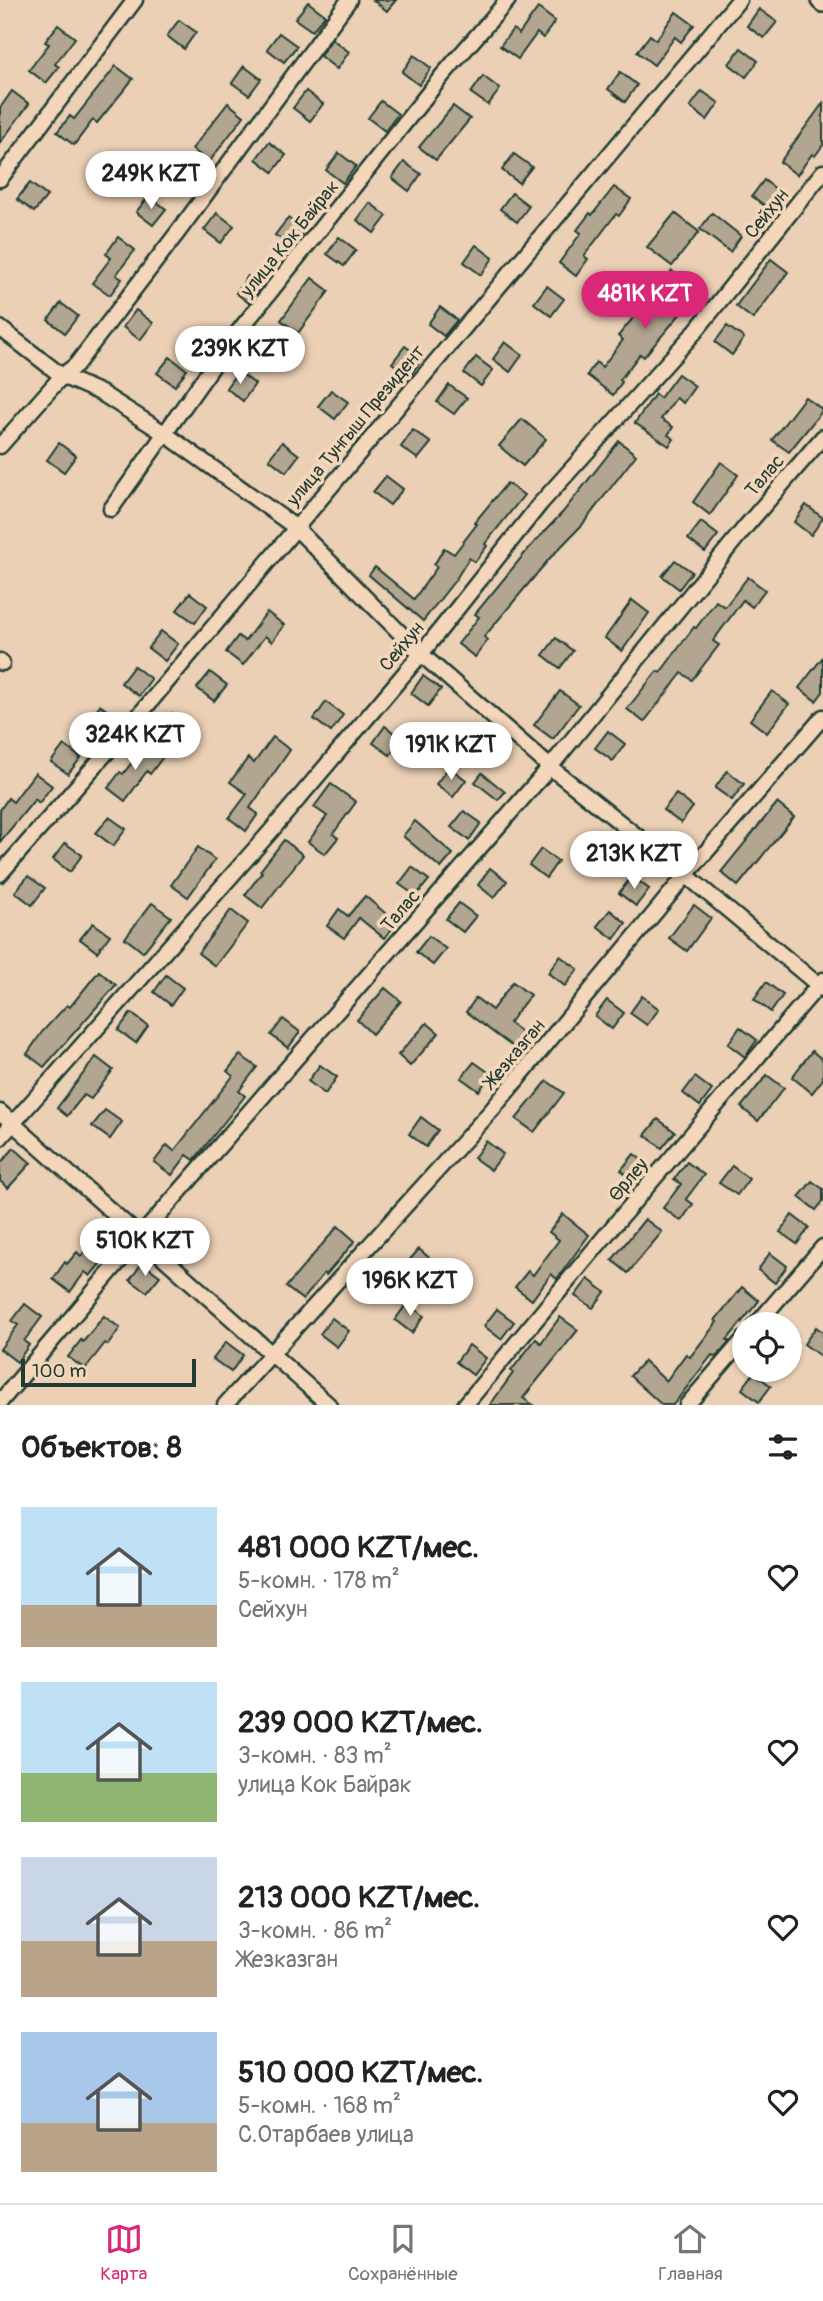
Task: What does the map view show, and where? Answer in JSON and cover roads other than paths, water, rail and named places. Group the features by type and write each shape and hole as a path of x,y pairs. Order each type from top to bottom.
{"street":[{"path":"0,179 135,0"},
{"path":"0,446 62,376 76,365 349,0"},
{"name":"улица Кок Байрак","path":"111,509 227,346 442,76 508,0"},
{"name":"улица Тунгыш Президент","path":"0,874 135,720 738,0"},
{"name":"Сейхун","path":"0,1138 271,831 421,654 540,504 694,333 823,172"},
{"path":"0,328 62,376 101,393 164,433 295,527 421,654 550,767 821,985"},
{"name":"Талас","path":"0,1402 140,1237 550,767 747,524 823,437"},
{"name":"Жезказган","path":"225,1405 491,1111 686,875 823,717"},
{"name":"Өрлеу","path":"465,1405 821,985"},
{"path":"0,1112 329,1405"},
{"path":"767,1312 823,1247"},
{"path":"687,1405 732,1353"}]}
